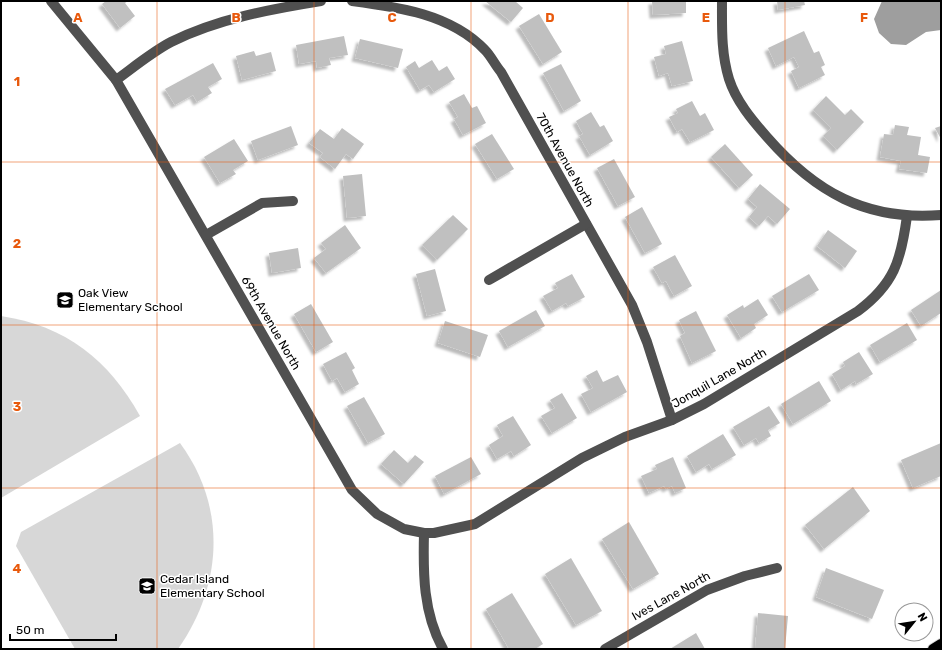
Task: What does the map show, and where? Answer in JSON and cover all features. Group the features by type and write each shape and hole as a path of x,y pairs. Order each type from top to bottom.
{"main road":[{"path":"933,649 941,644"}],"street":[{"name":"69th Avenue North","path":"51,1 116,80 352,490 376,514 404,528 424,533"},
{"path":"116,80 170,43 192,32 243,17 289,6 320,1"},
{"name":"70th Avenue North","path":"352,1 381,5 424,15 450,24 485,50 500,72 632,305 672,420"},
{"path":"722,1 723,53 729,80 741,105 757,126 782,154 804,175 829,192 871,210 907,216 941,215"},
{"path":"206,235 262,203 293,201"},
{"name":"Jonquil Lane North","path":"424,533 449,530 475,524 582,458 624,437 672,420 718,396 858,311 875,298 889,282 898,262 904,240 907,216"},
{"path":"489,280 586,224"},
{"path":"424,533 424,590 432,624 443,649"},
{"name":"Ives Lane North","path":"605,649 707,590 745,576 777,568"}],"shaded area":[{"path":"882,1 941,1 941,30 926,32 906,45 891,44 879,33 874,19"},
{"path":"1,316 46,328 83,348 114,378 128,396 140,416 1,498"},
{"path":"180,443 195,468 206,493 212,519 214,546 211,573 204,599 193,624 178,649 75,649 16,546 21,532"}],"building":[{"path":"106,1 128,1 125,3 135,16 120,28 102,4"},
{"path":"485,1 515,1 523,8 511,22"},
{"path":"652,1 686,1 686,13 653,15"},
{"path":"777,1 804,1 805,5 778,10"},
{"path":"539,14 562,52 543,64 519,26"},
{"path":"804,31 814,53 819,51 825,65 821,67 825,75 799,88 791,71 799,67 794,57 776,66 768,48"},
{"path":"344,36 348,55 329,58 331,65 317,68 316,61 299,64 296,45"},
{"path":"360,39 403,49 398,68 355,58"},
{"path":"682,41 693,81 672,86 668,73 659,76 654,57 666,54 664,46"},
{"path":"254,51 256,56 271,52 276,71 242,80 236,56"},
{"path":"432,60 439,71 447,66 455,79 434,92 429,85 420,90 406,67 415,61 419,68"},
{"path":"213,63 222,79 208,87 212,93 197,102 193,95 175,105 165,89"},
{"path":"561,64 581,101 564,111 543,73"},
{"path":"464,94 472,108 477,106 486,123 463,135 454,119 458,117 449,102"},
{"path":"826,96 845,115 851,109 864,122 837,150 823,136 831,128 813,110"},
{"path":"692,101 700,116 705,113 714,130 690,142 682,129 677,132 669,117 678,113 676,109"},
{"path":"591,112 600,127 604,125 613,141 590,155 579,136 583,134 576,121"},
{"path":"895,125 909,127 907,135 921,137 918,155 930,157 927,173 899,169 901,161 880,157 884,134 893,135"},
{"path":"291,126 298,145 258,160 251,141"},
{"path":"941,126 941,139 935,128"},
{"path":"342,128 364,144 353,159 346,154 335,169 320,157 323,153 309,143 320,129 334,139"},
{"path":"492,134 514,169 497,179 475,144"},
{"path":"234,139 248,161 233,170 236,174 220,183 204,157"},
{"path":"725,144 753,175 739,188 711,157"},
{"path":"614,159 635,197 618,206 597,168"},
{"path":"362,174 366,216 347,218 343,176"},
{"path":"760,184 790,209 777,224 768,216 759,226 749,217 757,207 748,199"},
{"path":"642,207 662,244 645,253 625,217"},
{"path":"453,215 468,229 437,260 422,245"},
{"path":"345,225 361,248 326,273 314,258 326,249 321,243"},
{"path":"828,230 857,251 845,268 817,246"},
{"path":"298,248 301,268 272,273 269,253"},
{"path":"675,255 692,286 674,296 666,281 662,283 653,267"},
{"path":"435,269 446,311 427,316 416,274"},
{"path":"572,274 585,297 568,306 566,303 552,311 543,296 558,288 555,283"},
{"path":"809,274 819,290 782,312 772,296"},
{"path":"941,290 941,313 921,326 911,310"},
{"path":"758,299 768,315 754,324 756,328 741,338 727,315 743,305 744,308"},
{"path":"311,304 333,342 316,352 294,314"},
{"path":"536,310 545,326 508,347 499,331"},
{"path":"696,311 716,351 692,363 680,336 685,333 679,320"},
{"path":"445,321 488,335 480,357 438,343"},
{"path":"907,323 917,340 880,362 870,345"},
{"path":"346,352 355,368 352,370 359,384 345,392 337,378 332,381 323,364"},
{"path":"859,352 873,374 856,384 855,381 841,390 832,374 845,366 843,362"},
{"path":"597,370 603,382 618,375 627,392 591,412 581,394 593,388 586,376"},
{"path":"819,381 831,401 793,424 781,404"},
{"path":"562,393 577,418 552,433 541,416 555,408 550,400"},
{"path":"364,397 385,434 368,443 347,406"},
{"path":"769,406 780,423 768,430 771,436 759,443 756,438 744,445 733,427"},
{"path":"513,416 531,445 514,456 511,451 497,459 489,445 503,436 497,425"},
{"path":"723,434 736,455 712,469 709,464 696,472 687,456"},
{"path":"941,443 941,476 913,488 901,460"},
{"path":"394,450 408,463 415,455 424,462 404,484 381,464"},
{"path":"471,457 481,474 444,494 435,476"},
{"path":"673,457 686,488 675,493 672,486 666,489 664,486 649,493 641,476 657,469 655,465"},
{"path":"853,487 870,511 824,549 805,525"},
{"path":"629,522 659,574 633,589 602,539"},
{"path":"571,558 602,611 576,625 545,574"},
{"path":"826,568 884,590 872,619 816,597"},
{"path":"512,593 543,644 535,649 509,649 486,609"},
{"path":"758,613 788,616 785,649 755,649"},
{"path":"696,633 705,649 670,649"}],"place":[{"name":"Oak View Elementary School","path":"65,300"},
{"name":"Cedar Island Elementary School","path":"147,586"}]}
